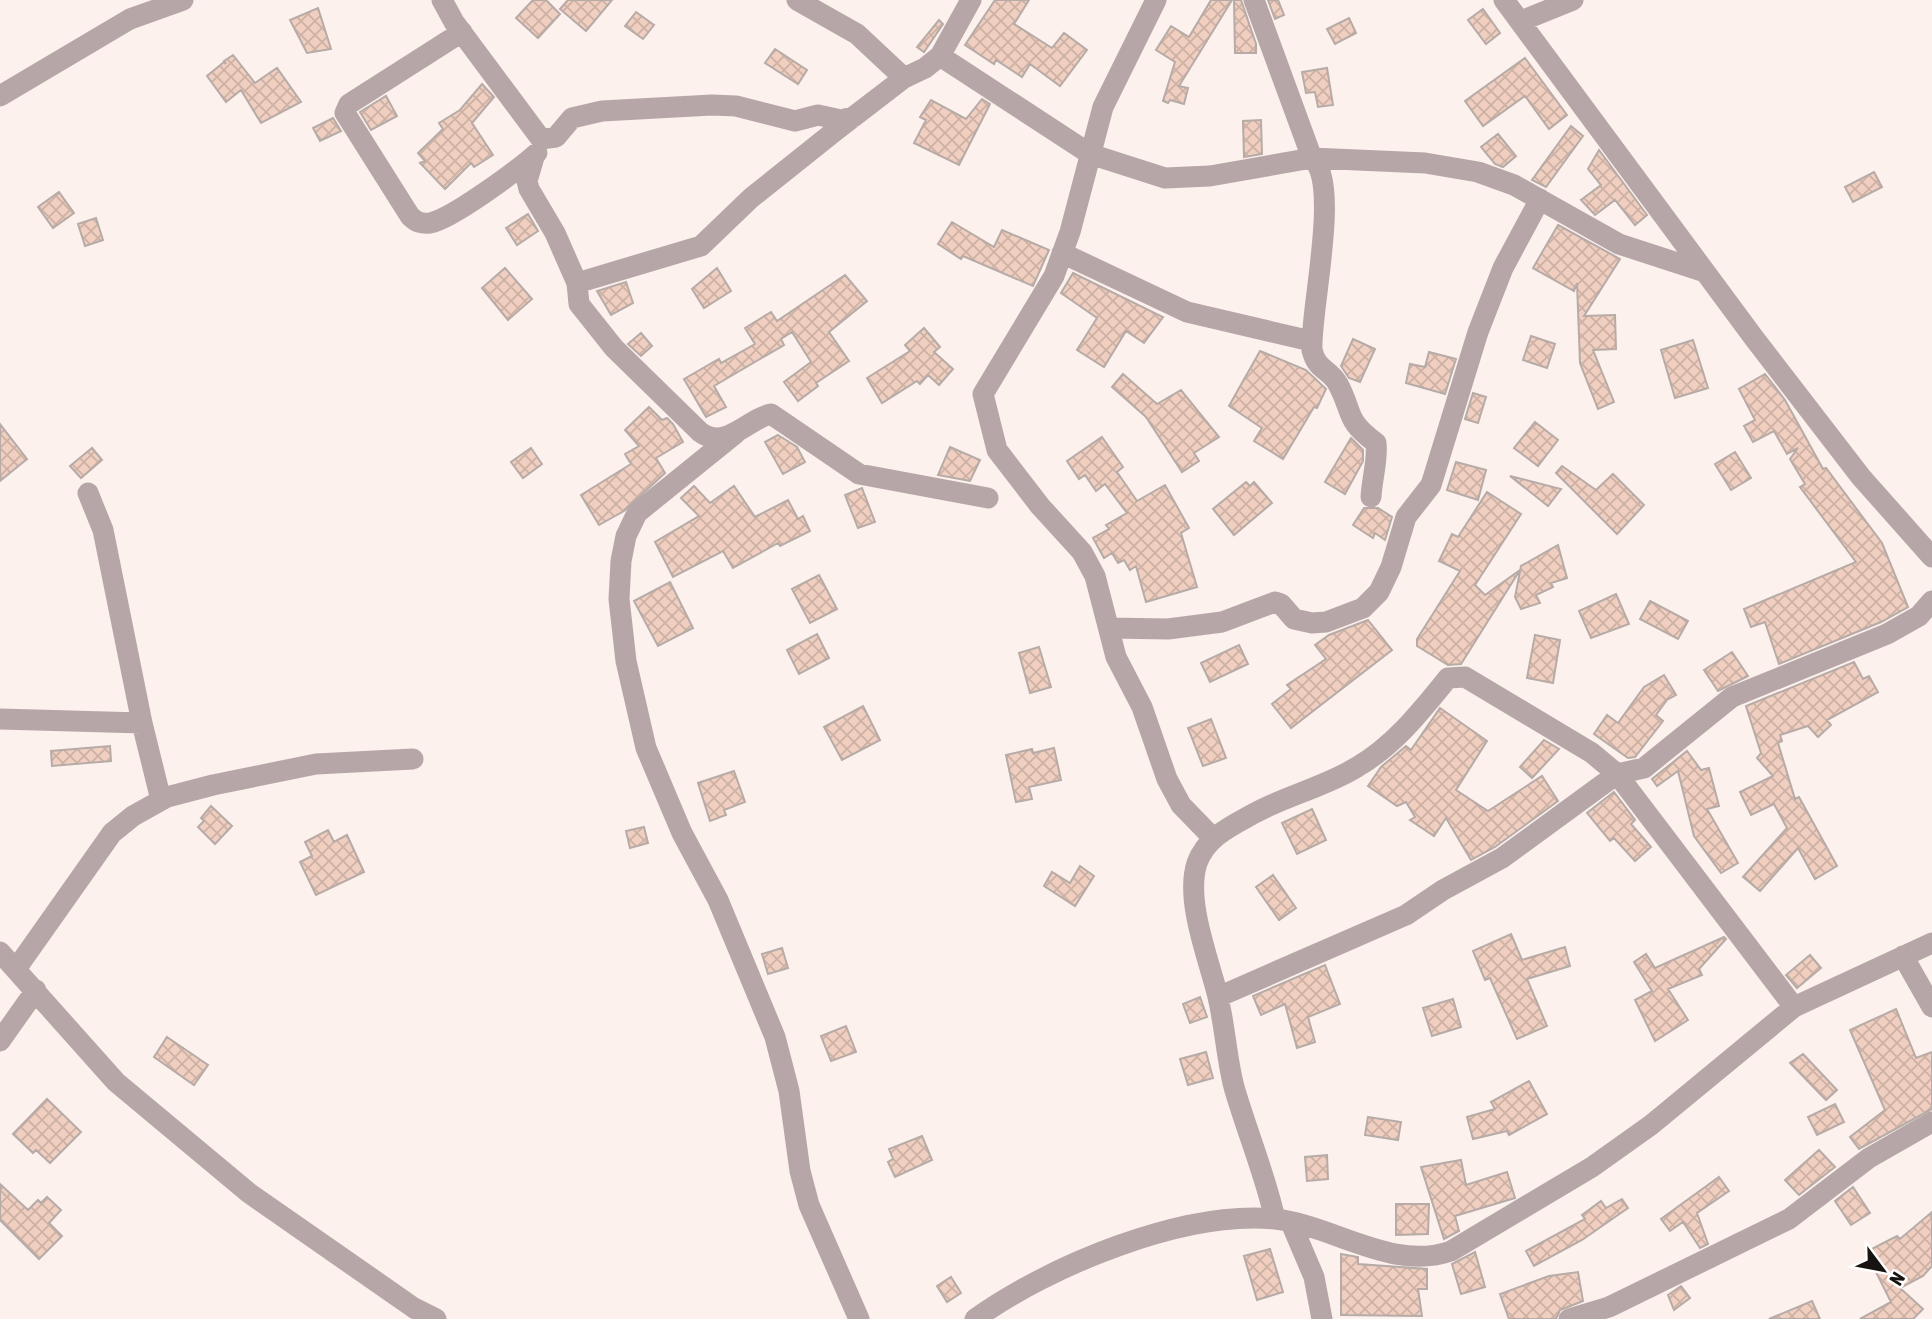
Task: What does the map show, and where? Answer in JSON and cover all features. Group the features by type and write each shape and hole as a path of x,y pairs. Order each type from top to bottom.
{"street":[{"path":"0,96 131,19 184,0"},
{"path":"442,0 537,136 551,140"},
{"path":"797,0 858,34 904,78"},
{"path":"577,283 701,246 751,198 904,78 925,68 940,56 971,0"},
{"path":"1156,0 1103,107 1054,276 988,382 984,394 997,450 1040,506 1082,552 1095,576 1116,657 1142,707 1167,779 1181,805 1213,838"},
{"path":"1254,0 1312,159 1321,168 1324,223 1311,341 1315,363 1336,381 1355,428 1376,443 1377,456 1372,472 1371,497"},
{"path":"1504,0 1702,271 1861,477 1932,557"},
{"path":"1521,21 1573,0"},
{"path":"462,32 349,104 345,113 410,216 422,223 433,222 465,204 534,156 572,118 602,111 712,105 736,106 795,121 818,115 841,120 853,117"},
{"path":"940,56 1090,154 1165,178 1210,176 1312,159 1425,163 1478,172 1514,185 1619,244 1702,271"},
{"path":"534,156 527,181 529,189 555,233 577,283 579,303 614,348 659,389 690,424 710,438 736,433"},
{"path":"1110,628 1168,629 1222,621 1275,602 1283,606 1294,619 1326,622 1370,604 1391,568 1406,517 1432,485 1493,293 1503,268 1540,200"},
{"path":"1062,253 1187,312 1311,341"},
{"path":"859,1319 809,1205 800,1171 789,1091 775,1037 718,900 682,833 646,748 626,662 620,599 621,561 631,525 643,505 736,433 771,414 859,474 988,498"},
{"path":"88,493 103,530 142,723 161,800"},
{"path":"1218,997 1406,915 1443,890 1502,858 1617,775 1644,768 1732,697 1887,634 1919,616 1932,601"},
{"path":"1322,1319 1314,1277 1283,1221 1235,1088 1218,997 1203,944 1194,890 1197,863 1213,838 1254,813 1357,768 1408,728 1448,678 1456,675 1465,677 1592,754 1617,775 1794,1007"},
{"path":"0,719 142,723"},
{"path":"16,968 112,833 132,816 161,800 213,785 316,764 413,759"},
{"path":"975,1319 997,1303 1065,1267 1141,1237 1202,1223 1283,1221 1403,1256 1437,1256 1451,1251 1592,1167 1651,1125 1794,1007 1932,943"},
{"path":"0,952 116,1082 249,1193 414,1308 436,1319"},
{"path":"1903,956 1932,1007"},
{"path":"0,1041 11,1007 36,990"},
{"path":"1569,1319 1609,1307 1789,1219 1869,1158 1932,1122"}],"building":[{"path":"533,0 546,0 560,14 538,38 516,18"},
{"path":"568,0 612,0 586,31 560,9"},
{"path":"995,0 1029,0 1014,24 1052,48 1064,33 1087,50 1060,86 1030,64 1022,77 996,60 994,64 965,45"},
{"path":"1211,0 1232,0 1179,86 1188,88 1184,104 1163,101 1175,62 1156,50 1171,26 1189,37"},
{"path":"1234,0 1241,0 1256,44 1256,53 1235,53"},
{"path":"1268,0 1278,0 1284,15 1275,19"},
{"path":"318,8 331,49 307,53 290,20"},
{"path":"1483,9 1500,33 1486,44 1468,20"},
{"path":"636,12 654,25 643,39 625,26"},
{"path":"1349,18 1356,33 1335,44 1327,29"},
{"path":"939,20 943,24 924,52 917,47"},
{"path":"775,49 807,70 798,84 765,63"},
{"path":"233,55 255,83 277,68 301,102 261,123 241,90 226,102 207,76 224,62 226,64 224,61"},
{"path":"1525,58 1567,115 1549,129 1525,96 1483,126 1465,101"},
{"path":"1327,68 1333,105 1318,107 1315,92 1306,93 1302,72"},
{"path":"482,84 494,97 472,123 493,155 474,167 471,163 445,189 420,163 425,161 418,153 443,129 439,123 460,110"},
{"path":"386,96 397,116 371,130 360,112"},
{"path":"982,99 990,104 959,165 914,143 926,120 920,117 931,100 966,119"},
{"path":"333,118 341,131 320,141 313,128"},
{"path":"1261,120 1262,154 1244,157 1243,121"},
{"path":"1571,126 1583,136 1546,187 1532,180"},
{"path":"1498,134 1516,156 1503,167 1495,164 1481,147"},
{"path":"1599,150 1647,215 1635,225 1615,200 1595,215 1581,200 1601,185 1588,169"},
{"path":"1874,172 1882,187 1853,202 1845,187"},
{"path":"59,192 74,213 53,228 38,207"},
{"path":"528,214 538,231 517,245 506,228"},
{"path":"96,218 103,240 85,246 78,224"},
{"path":"952,222 994,247 1002,230 1049,250 1033,286 963,256 961,259 938,244"},
{"path":"1558,225 1620,259 1584,316 1615,315 1616,349 1593,350 1614,402 1598,409 1580,363 1577,283 1574,291 1533,268"},
{"path":"505,268 532,299 508,320 482,288"},
{"path":"717,268 731,291 704,308 692,289"},
{"path":"1073,273 1163,317 1144,343 1126,331 1104,367 1077,350 1097,318 1061,293"},
{"path":"845,275 867,301 829,332 849,361 816,383 818,386 798,401 784,382 811,362 792,332 781,339 784,345 714,386 726,407 706,417 684,379 719,359 721,363 755,344 745,328 771,312 777,321"},
{"path":"626,282 633,303 611,315 597,291"},
{"path":"924,328 940,347 934,352 953,369 939,385 928,375 920,384 917,381 882,403 867,378 910,351 905,345"},
{"path":"641,333 652,346 641,356 628,344"},
{"path":"1531,336 1555,344 1547,368 1523,360"},
{"path":"1353,339 1375,349 1360,382 1349,378 1341,366"},
{"path":"1693,340 1708,388 1675,398 1661,350"},
{"path":"1260,351 1306,370 1326,389 1317,408 1314,407 1283,459 1254,441 1262,428 1229,406"},
{"path":"1429,352 1456,359 1445,394 1406,383 1410,364 1425,367"},
{"path":"1123,374 1157,404 1181,390 1219,437 1194,453 1199,461 1182,472 1146,417 1112,387"},
{"path":"1765,374 1785,400 1823,469 1826,468 1882,543 1908,607 1881,622 1779,664 1765,622 1751,627 1744,609 1856,562 1800,487 1805,484 1790,459 1798,448 1787,454 1774,431 1753,442 1744,426 1755,420 1739,389"},
{"path":"1473,393 1486,397 1478,423 1465,419"},
{"path":"649,407 662,420 667,418 673,424 683,442 656,458 665,473 624,511 599,525 581,495 631,464 625,454 639,446 625,430"},
{"path":"1535,422 1558,440 1538,466 1514,448"},
{"path":"0,424 27,459 0,481"},
{"path":"778,435 797,447 805,462 783,474 765,442"},
{"path":"1102,437 1123,467 1117,472 1137,501 1165,485 1189,528 1181,533 1197,587 1146,602 1136,566 1130,570 1124,560 1118,563 1112,553 1104,558 1093,538 1109,529 1106,525 1127,513 1105,484 1096,491 1085,475 1079,479 1067,461"},
{"path":"1351,438 1363,450 1363,461 1345,494 1325,482"},
{"path":"950,447 980,460 970,481 938,475"},
{"path":"92,448 102,460 81,478 70,466"},
{"path":"531,448 542,464 523,478 511,462"},
{"path":"1735,452 1751,478 1731,490 1715,464"},
{"path":"1456,462 1486,470 1478,500 1447,490"},
{"path":"1562,466 1596,490 1613,474 1644,505 1617,534 1556,473"},
{"path":"1510,476 1561,489 1548,506"},
{"path":"1246,482 1250,486 1254,482 1272,503 1234,535 1213,509"},
{"path":"694,486 710,503 734,486 755,517 788,500 798,519 803,516 810,531 780,546 778,543 733,568 723,551 673,577 655,542 699,516 681,498"},
{"path":"862,488 875,522 858,528 845,495"},
{"path":"1487,492 1521,514 1475,585 1485,595 1520,570 1461,664 1448,665 1417,646 1417,639 1460,571 1439,561 1452,534 1458,537"},
{"path":"1364,508 1378,508 1392,517 1385,540 1375,533 1373,538 1353,525"},
{"path":"1558,545 1567,578 1551,583 1553,587 1536,595 1540,603 1521,609 1515,597 1521,566"},
{"path":"819,575 837,609 810,623 792,589"},
{"path":"670,582 693,628 658,646 634,601"},
{"path":"1616,594 1629,624 1591,638 1579,611"},
{"path":"1650,601 1688,621 1678,639 1640,619"},
{"path":"1368,620 1392,650 1291,728 1272,704 1291,689 1287,685 1326,659 1315,645 1329,635"},
{"path":"817,634 829,658 799,674 787,650"},
{"path":"1535,635 1560,640 1553,683 1527,678"},
{"path":"1239,645 1248,664 1210,682 1201,663"},
{"path":"1039,647 1051,687 1030,693 1019,653"},
{"path":"1732,652 1748,676 1718,691 1704,670"},
{"path":"1854,662 1863,679 1869,676 1878,692 1827,720 1831,725 1818,737 1808,726 1780,735 1782,741 1778,743 1795,799 1799,797 1837,866 1815,879 1798,848 1760,891 1743,877 1787,828 1774,804 1751,815 1740,792 1773,776 1757,758 1761,753 1746,706"},
{"path":"1664,675 1676,695 1667,700 1656,715 1663,721 1635,757 1628,758 1594,734 1607,715 1618,723 1644,687"},
{"path":"863,706 880,740 842,760 824,727"},
{"path":"1440,708 1487,741 1456,790 1488,811 1542,776 1558,801 1495,847 1471,860 1446,818 1434,836 1410,820 1415,817 1406,802 1397,806 1368,786 1381,767 1406,746 1411,750"},
{"path":"1211,719 1226,758 1203,766 1188,728"},
{"path":"1544,740 1559,749 1532,778 1520,767"},
{"path":"110,746 111,761 52,766 51,751"},
{"path":"1054,748 1061,780 1029,787 1032,799 1016,802 1006,755 1032,749 1033,753"},
{"path":"1687,751 1701,770 1709,768 1719,806 1707,809 1738,863 1721,873 1694,836 1678,771 1657,786 1652,779"},
{"path":"734,771 745,802 724,810 726,815 710,821 698,783"},
{"path":"1614,792 1635,820 1631,824 1651,847 1635,861 1614,838 1610,841 1587,813"},
{"path":"211,806 232,826 215,844 198,827 204,821 201,818"},
{"path":"1312,809 1326,840 1297,854 1282,823"},
{"path":"644,827 648,843 630,848 626,831"},
{"path":"328,830 334,842 347,835 364,872 316,895 300,862 312,856 305,842"},
{"path":"1080,866 1094,876 1075,906 1044,886 1052,872 1070,883"},
{"path":"1273,875 1296,908 1279,920 1256,887"},
{"path":"1511,934 1522,960 1565,947 1570,966 1527,979 1547,1026 1517,1039 1490,978 1485,980 1473,951"},
{"path":"1724,937 1726,939 1699,969 1702,975 1668,989 1688,1020 1655,1041 1635,1000 1652,991 1634,962 1646,954 1655,968"},
{"path":"782,948 788,968 768,974 762,954"},
{"path":"1810,955 1821,968 1797,988 1786,975"},
{"path":"1325,965 1340,1004 1308,1017 1315,1042 1297,1048 1285,1004 1261,1015 1253,996"},
{"path":"1200,997 1207,1017 1190,1023 1183,1004"},
{"path":"1453,999 1461,1027 1432,1036 1423,1008"},
{"path":"1896,1009 1916,1058 1932,1052 1932,1109 1859,1149 1850,1137 1885,1110 1850,1030"},
{"path":"846,1026 856,1052 831,1061 821,1036"},
{"path":"167,1037 208,1065 194,1085 154,1057"},
{"path":"1206,1052 1213,1078 1188,1085 1180,1059"},
{"path":"1803,1054 1837,1090 1826,1100 1790,1063"},
{"path":"1529,1081 1547,1114 1509,1135 1507,1131 1473,1139 1467,1117 1495,1109 1491,1102"},
{"path":"47,1099 81,1132 50,1163 36,1150 33,1153 13,1134"},
{"path":"1835,1104 1844,1122 1817,1135 1808,1117"},
{"path":"1368,1117 1401,1122 1398,1140 1365,1135"},
{"path":"922,1136 932,1160 895,1177 888,1162 893,1159 889,1149"},
{"path":"1819,1150 1835,1167 1799,1195 1785,1180"},
{"path":"1327,1155 1328,1179 1307,1181 1305,1157"},
{"path":"1461,1160 1466,1185 1507,1172 1515,1198 1455,1216 1459,1231 1444,1239 1421,1167"},
{"path":"1719,1177 1729,1191 1697,1213 1708,1244 1700,1248 1683,1222 1670,1231 1661,1219"},
{"path":"0,1184 28,1210 38,1200 41,1203 47,1197 61,1210 49,1223 62,1236 39,1259 0,1220"},
{"path":"1853,1187 1870,1213 1851,1225 1835,1201"},
{"path":"1622,1199 1628,1208 1582,1240 1534,1266 1526,1251 1585,1219 1582,1215 1601,1201 1606,1208"},
{"path":"1396,1204 1429,1204 1428,1234 1396,1235"},
{"path":"1932,1212 1932,1266 1923,1276 1900,1288 1923,1309 1913,1319 1860,1319 1891,1302 1866,1252 1897,1236 1900,1239"},
{"path":"1270,1249 1283,1292 1257,1300 1244,1256"},
{"path":"1475,1252 1485,1287 1461,1294 1452,1264"},
{"path":"1341,1254 1358,1257 1358,1264 1427,1269 1427,1289 1418,1289 1422,1316 1341,1315"},
{"path":"1578,1272 1583,1301 1560,1310 1556,1319 1509,1319 1500,1294 1549,1276"},
{"path":"951,1277 961,1293 947,1302 937,1286"},
{"path":"1681,1286 1690,1298 1674,1310 1668,1295"},
{"path":"1812,1301 1820,1319 1769,1319"}]}
